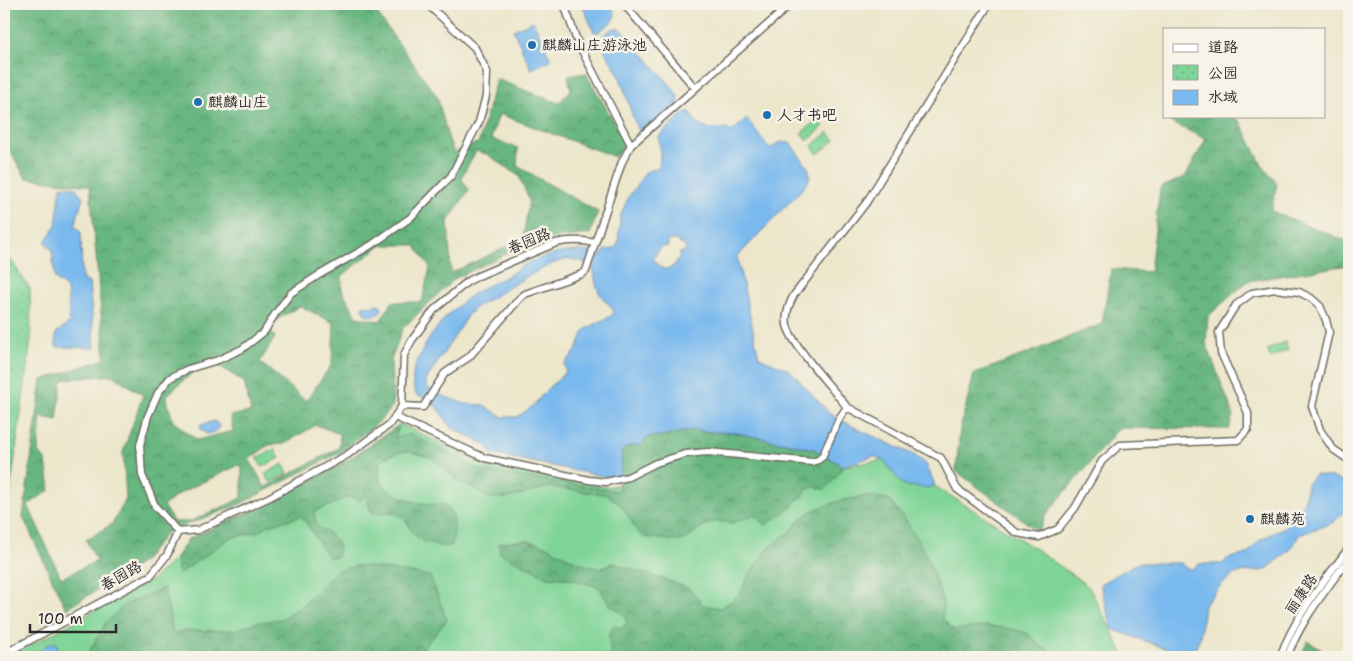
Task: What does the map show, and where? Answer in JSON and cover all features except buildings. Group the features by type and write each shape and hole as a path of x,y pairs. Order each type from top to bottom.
{"street":[{"path":"427,4 475,48 486,72 486,96 479,122 451,176 410,218 373,244 291,293 264,332 242,349 218,360 188,369 170,378 158,393 148,416 140,445 142,475 155,506 178,532 198,530 268,498 347,455 389,425 402,406 423,406 445,373 469,357 525,294 586,271 622,162 631,145 791,4"},
{"path":"564,4 577,41 631,145"},
{"path":"624,4 695,88"},
{"path":"989,4 866,203 794,295 788,308 787,326 800,350 847,407 941,458 957,489 1017,532 1039,537 1058,530 1075,508 1102,461 1120,446 1238,440 1248,429 1248,413 1221,353 1219,332 1236,305 1252,294 1274,289 1299,292 1311,298 1320,306 1329,332 1312,406 1320,430 1333,449 1349,460"},
{"name":"春园路","path":"402,406 404,355 412,340 440,304 467,282 478,276 556,243 585,240 596,243"},
{"path":"395,417 485,458 606,482 628,477 656,464 685,454 708,452 812,462 822,458 840,417 847,407"},
{"name":"春园路","path":"4,654 150,576 167,555 178,532"},
{"name":"丽康路","path":"1280,657 1302,614 1349,548"},
{"name":"丽康路","path":"1287,657 1304,621 1349,558"}],"green space":[{"path":"4,4 370,4 437,96 454,153 479,142 496,79 559,103 571,90 568,76 586,73 626,143 615,157 499,114 491,139 518,148 517,166 598,212 590,234 535,240 454,279 403,328 391,360 393,405 380,421 341,452 236,506 167,532 143,562 66,609 23,517 42,380 105,359 90,186 26,178 4,144","holes":["476,151 487,154 519,176 529,200 523,239 451,273 448,221 469,190 461,178","381,245 415,245 430,267 422,302 392,302 380,321 357,317 342,290 342,276","300,306 334,323 332,364 306,401 260,362 275,337 270,330 276,320","216,364 244,382 251,412 230,416 233,431 197,440 173,421 166,396 194,371","112,375 143,395 123,452 126,499 112,524 86,540 97,561 61,578 28,505 50,490 46,461 38,451 41,417 57,420 62,380","316,425 340,434 339,448 265,487 249,459 269,445 284,444","239,465 242,467 242,498 192,521 174,522 163,506 182,492"]},
{"path":"1171,118 1235,118 1240,121 1262,165 1277,184 1271,211 1349,242 1349,265 1248,281 1208,316 1206,343 1233,414 1229,429 1119,428 1045,516 1039,532 956,471 960,429 974,374 1102,324 1111,269 1150,272 1160,188 1185,177 1206,139 1170,122"},
{"path":"818,119 824,126 808,141 801,133"},
{"path":"828,132 835,140 818,154 812,146"},
{"path":"4,250 30,289 31,339 4,537"},
{"path":"1285,342 1288,350 1271,358 1267,350"},
{"path":"400,424 484,464 607,487 646,479 843,466 891,459 1036,549 1089,587 1125,657 9,657 152,580 175,559 188,539 270,502 349,459"},
{"path":"399,427 395,438 410,434 483,471 618,491 622,451 629,446 641,445 648,437 691,430 732,432 814,449 843,466 825,489 813,487 806,490 803,497 795,501 791,508 765,525 759,518 753,515 733,523 716,521 701,527 687,539 677,541 643,537 637,531 623,507 608,495 550,487 508,498 490,498 460,483 432,458 408,451 386,457 380,462 380,480 392,493 404,499 446,505 451,511 454,520 452,545 440,546 422,541 415,535 403,517 389,512 371,512 366,494 360,501 347,497 314,512 315,520 320,528 337,542 339,549 337,557 328,557 302,516 269,525 258,532 229,538 178,575 176,559 188,540 270,503 349,460"},
{"path":"275,449 280,458 262,467 257,458"},
{"path":"283,464 288,473 270,482 265,474"},
{"path":"867,496 888,499 906,520 924,551 939,589 944,607 942,618 954,630 987,626 1012,629 1027,633 1042,647 1061,657 611,657 609,636 613,626 622,628 627,623 625,615 610,605 599,587 570,579 548,577 500,553 499,543 526,540 546,546 577,562 600,569 612,563 669,581 690,589 703,605 720,608 732,601 741,592 756,564 771,546 790,532 798,522 813,510 843,500"},
{"path":"358,565 430,576 447,620 416,657 86,657 105,624 124,605 164,588 173,633 183,631 234,630 258,622 281,619 304,604 337,571"},
{"path":"1308,641 1332,657 1300,657"}],"water":[{"path":"582,4 611,4 615,15 614,20 599,32 594,32"},
{"name":"麒麟山庄游泳池","path":"533,21 551,60 531,69 513,30"},
{"path":"612,29 622,30 672,87 679,98 677,105 648,130 639,130 635,123 623,85 602,42 601,37"},
{"path":"685,112 690,112 697,122 705,128 726,128 731,132 747,119 770,149 780,142 790,143 808,167 810,176 807,184 737,257 759,357 790,370 830,414 914,455 926,464 935,485 929,488 907,486 901,483 884,461 874,456 843,466 814,449 732,432 691,430 648,437 641,445 629,446 622,451 620,476 607,477 492,454 487,446 452,428 432,401 416,395 413,375 425,345 438,326 471,295 536,260 556,254 579,251 601,256 605,250 613,249 618,244 620,217 628,198 646,172 657,168 660,163 658,137","holes":["677,240 686,248 685,251 680,253 672,267 664,269 653,258 662,247 668,246 668,241","569,259 581,261 593,267 598,289 614,312 611,316 584,331 576,351 564,364 566,371 532,407 517,417 503,417 483,405 465,404 438,394 427,387 428,377 467,316 476,307 528,276 554,263"]},
{"path":"61,186 75,187 83,197 75,225 81,233 82,279 89,283 95,348 56,347 56,333 70,323 67,289 55,279 52,250 45,242 56,225"},
{"path":"377,304 382,308 379,314 370,316 364,313 362,307 365,305 371,307"},
{"path":"215,421 219,426 217,431 207,434 201,430 200,425"},
{"path":"1315,475 1332,477 1349,486 1348,508 1334,522 1299,535 1291,549 1266,570 1237,573 1223,583 1204,605 1200,637 1196,648 1183,655 1112,629 1100,584 1138,563 1181,563 1186,568 1192,569 1199,564 1222,564 1227,559 1247,554 1260,540 1286,526 1296,517 1305,499 1307,484"},
{"path":"51,643 56,643 58,648 56,657 28,657 34,654"}],"place":[{"name":"麒麟山庄游泳池","path":"532,45"},
{"name":"麒麟山庄","path":"198,102"},
{"name":"人才书吧","path":"767,115"},
{"name":"麒麟苑","path":"1250,519"}]}
